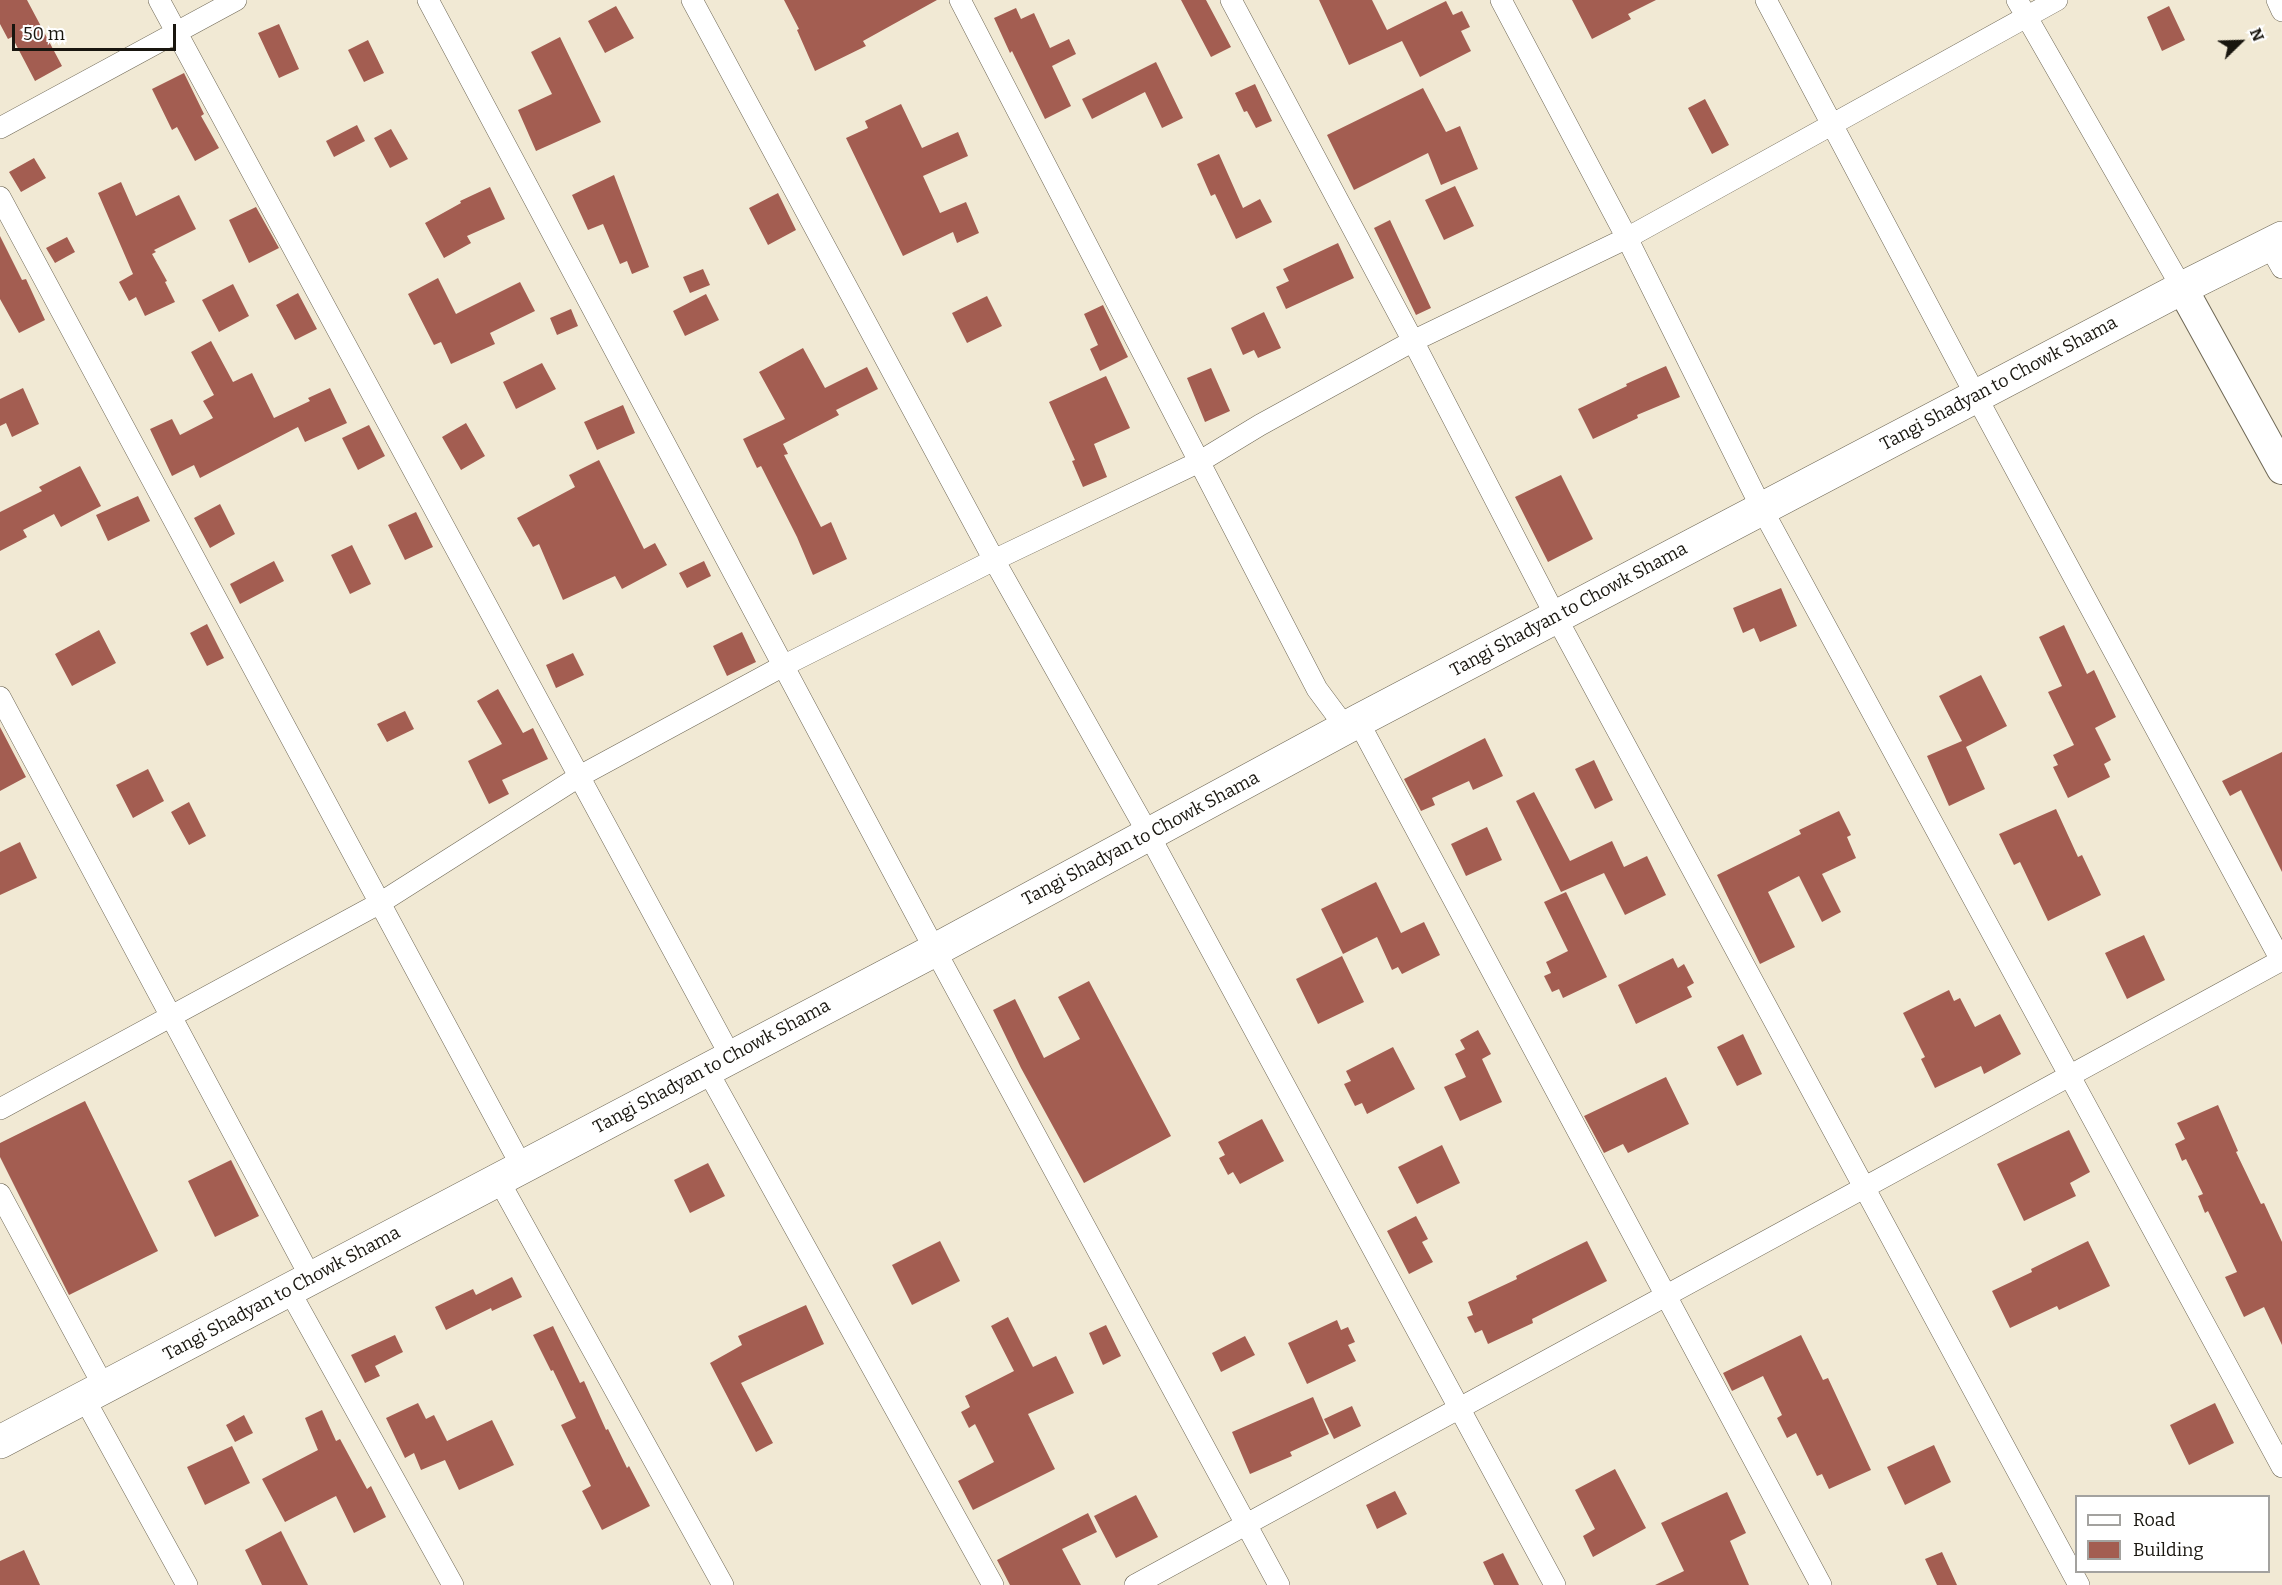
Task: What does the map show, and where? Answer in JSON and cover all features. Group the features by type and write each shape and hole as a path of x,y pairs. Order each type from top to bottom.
{"main road":[{"name":"Tangi Shadyan to Chowk Shama","path":"0,1442 935,950 1352,725 2182,288 2278,250"},
{"path":"2182,288 2282,469"}],"street":[{"path":"159,0 580,776 719,1064 993,1585"},
{"path":"0,128 236,0"},
{"path":"428,0 935,950 1279,1585"},
{"path":"692,0 994,560 1149,835 1555,1585"},
{"path":"960,0 1317,689 1352,725 1666,1296 1821,1585"},
{"path":"1231,0 1413,341 1556,617 2079,1585"},
{"path":"1501,0 1627,238 1762,509 2282,1467"},
{"path":"1136,1585 2282,961 1976,396 1766,0"},
{"path":"0,1108 380,903 580,776 783,666 994,560 1199,462 1260,425 1413,341 1627,238 1832,124 2022,8 2057,0"},
{"path":"2277,0 2282,10"},
{"path":"2022,8 2182,288"},
{"path":"0,197 380,903 510,1173 723,1585"},
{"path":"0,697 171,1016 300,1284 453,1585"},
{"path":"0,1194 187,1585"}],"building":[{"path":"0,0 27,0 62,66 35,81 12,37 8,39 0,24"},
{"path":"784,0 937,0 863,41 866,46 815,71 797,30 799,29"},
{"path":"1181,0 1206,0 1231,47 1211,57"},
{"path":"1319,0 1372,0 1387,30 1446,1 1453,15 1462,11 1470,27 1461,31 1471,51 1420,77 1402,41 1349,65"},
{"path":"1572,0 1656,0 1628,14 1631,19 1592,39"},
{"path":"616,6 634,38 605,53 588,21"},
{"path":"2169,6 2185,40 2162,51 2147,17"},
{"path":"1016,8 1021,19 1034,13 1050,48 1069,39 1076,54 1052,66 1071,106 1045,119 994,18"},
{"path":"279,24 299,69 279,78 258,33"},
{"path":"560,37 601,122 536,151 518,110 552,94 531,52"},
{"path":"368,40 384,73 364,82 348,50"},
{"path":"1156,62 1183,118 1162,128 1145,92 1092,119 1082,99"},
{"path":"184,73 204,114 201,116 219,148 195,161 177,127 172,130 152,89"},
{"path":"1255,84 1272,121 1256,128 1247,111 1244,112 1235,93"},
{"path":"1423,88 1446,132 1460,126 1478,169 1441,185 1428,153 1354,190 1327,135"},
{"path":"1705,99 1729,145 1712,154 1688,108"},
{"path":"901,104 922,148 958,132 968,156 923,176 940,213 966,202 979,233 957,243 953,232 903,256 846,138 868,128 865,121"},
{"path":"357,125 365,141 334,157 326,141"},
{"path":"391,129 408,159 390,168 374,138"},
{"path":"1219,154 1243,208 1260,199 1272,222 1236,239 1215,194 1211,196 1197,164"},
{"path":"34,158 46,178 21,192 9,172"},
{"path":"614,175 649,267 632,274 627,261 620,264 603,224 588,230 572,195"},
{"path":"121,182 136,216 179,195 196,229 154,250 156,252 152,254 167,281 165,282 175,302 145,316 136,297 129,301 119,282 133,274 98,193"},
{"path":"1455,186 1474,226 1444,240 1425,200"},
{"path":"490,187 505,219 467,236 471,243 444,258 425,223 461,203 460,201"},
{"path":"778,193 796,230 768,245 749,208"},
{"path":"256,207 279,248 249,263 229,220"},
{"path":"1390,220 1431,308 1416,315 1374,228"},
{"path":"0,236 22,280 26,279 45,320 19,333 0,299"},
{"path":"67,237 75,252 55,263 46,248"},
{"path":"1338,243 1354,278 1286,309 1276,287 1289,281 1283,269"},
{"path":"703,269 710,285 690,293 683,277"},
{"path":"438,278 456,314 520,282 535,311 490,333 495,344 451,364 441,342 434,345 408,294"},
{"path":"233,284 249,316 219,332 202,300"},
{"path":"298,293 317,329 295,340 276,305"},
{"path":"706,294 719,320 685,336 673,311"},
{"path":"987,296 1002,326 967,343 952,313"},
{"path":"1103,305 1128,357 1100,371 1090,349 1098,345 1084,314"},
{"path":"571,309 578,326 557,335 550,318"},
{"path":"1264,312 1281,348 1258,358 1254,350 1243,355 1231,328"},
{"path":"211,341 233,382 252,373 274,418 310,401 308,398 330,388 347,423 305,442 298,427 200,478 194,465 172,476 150,429 172,419 180,435 213,418 203,401 214,395 191,352"},
{"path":"803,348 825,388 867,367 878,389 836,410 839,415 783,444 788,454 784,455 821,527 831,522 847,559 813,575 797,537 761,466 757,468 743,439 785,419 759,372"},
{"path":"542,363 556,389 516,409 503,382"},
{"path":"1666,366 1680,397 1637,415 1638,418 1593,439 1578,409"},
{"path":"1211,368 1230,411 1205,422 1187,378"},
{"path":"1106,376 1130,428 1094,444 1107,477 1083,487 1072,461 1075,460 1049,402"},
{"path":"23,388 39,424 12,437 6,423 0,426 0,399"},
{"path":"623,405 635,433 597,450 584,422"},
{"path":"466,423 485,456 461,470 442,437"},
{"path":"369,425 385,456 358,470 342,438"},
{"path":"599,460 644,549 655,543 667,565 622,589 615,576 563,600 539,544 533,547 517,518 575,487 569,475"},
{"path":"80,466 101,506 61,527 54,514 23,530 27,537 0,551 0,512 42,491 39,487"},
{"path":"1561,475 1593,539 1548,562 1515,497"},
{"path":"138,496 150,521 108,541 96,515"},
{"path":"220,504 235,534 210,548 194,518"},
{"path":"416,512 433,547 405,560 388,525"},
{"path":"352,545 371,584 350,594 331,555"},
{"path":"274,561 284,581 240,604 230,584"},
{"path":"704,561 711,576 687,588 679,573"},
{"path":"1781,588 1797,626 1760,642 1754,628 1743,633 1733,608"},
{"path":"207,624 224,658 207,666 190,633"},
{"path":"2064,625 2087,674 2094,670 2116,717 2095,728 2111,760 2104,764 2110,777 2068,798 2053,767 2058,765 2053,755 2074,745 2048,692 2062,686 2039,637"},
{"path":"99,630 116,663 72,686 55,654"},
{"path":"742,632 756,662 727,676 713,646"},
{"path":"573,653 584,675 556,688 546,665"},
{"path":"1981,675 2007,726 1966,747 1985,789 1949,806 1927,756 1962,741 1939,696"},
{"path":"498,689 523,733 533,728 548,759 502,780 509,794 489,804 468,761 502,744 477,701"},
{"path":"405,711 414,729 387,742 377,724"},
{"path":"0,727 26,777 0,791"},
{"path":"1485,738 1503,776 1473,790 1469,781 1432,798 1435,805 1421,811 1404,779"},
{"path":"2282,752 2282,872 2241,790 2230,796 2222,781"},
{"path":"1594,760 1613,800 1595,809 1575,769"},
{"path":"148,769 164,801 133,818 116,785"},
{"path":"1534,792 1570,861 1612,841 1624,867 1647,856 1666,895 1625,915 1604,873 1561,892 1516,801"},
{"path":"189,802 206,836 189,845 171,812"},
{"path":"2056,809 2078,857 2082,855 2101,895 2048,921 2020,862 2014,865 1999,834"},
{"path":"1839,811 1851,835 1847,837 1856,858 1822,874 1841,912 1822,922 1799,876 1768,892 1795,947 1760,964 1717,875 1801,834 1799,830"},
{"path":"1487,827 1502,860 1466,876 1451,844"},
{"path":"20,842 37,878 0,895 0,852"},
{"path":"1376,882 1401,933 1424,922 1440,955 1402,974 1398,967 1392,970 1377,937 1343,954 1321,909"},
{"path":"1566,892 1607,977 1563,998 1559,989 1552,992 1544,976 1551,973 1546,962 1568,951 1544,902"},
{"path":"2144,935 2165,980 2127,999 2105,953"},
{"path":"1342,956 1364,1002 1318,1024 1296,979"},
{"path":"1673,958 1678,968 1684,964 1694,983 1687,987 1692,997 1636,1024 1618,985"},
{"path":"1089,981 1171,1136 1084,1183 1021,1068 993,1010 1015,999 1044,1058 1080,1039 1058,997"},
{"path":"1949,990 1954,1001 1960,998 1975,1027 2000,1014 2021,1054 1984,1074 1981,1066 1935,1088 1921,1059 1925,1057 1903,1013"},
{"path":"1478,1030 1491,1054 1482,1059 1502,1102 1460,1121 1444,1087 1466,1077 1455,1054 1465,1049 1460,1040"},
{"path":"1743,1034 1762,1074 1737,1086 1717,1047"},
{"path":"1393,1047 1415,1089 1367,1114 1362,1103 1355,1106 1344,1084 1351,1081 1346,1071"},
{"path":"1666,1077 1689,1124 1628,1153 1623,1144 1604,1153 1584,1116"},
{"path":"85,1101 158,1251 69,1295 0,1157 0,1143"},
{"path":"2218,1105 2238,1151 2236,1152 2282,1242 2282,1345 2264,1307 2244,1317 2225,1277 2237,1272 2208,1211 2205,1213 2198,1196 2203,1194 2186,1159 2182,1161 2175,1144 2185,1139 2177,1123"},
{"path":"1262,1119 1284,1161 1240,1184 1233,1172 1228,1175 1219,1158 1225,1155 1218,1142"},
{"path":"2069,1130 2090,1172 2070,1183 2076,1196 2024,1221 1997,1164"},
{"path":"1442,1145 1460,1183 1417,1204 1398,1167"},
{"path":"231,1160 259,1216 215,1237 188,1181"},
{"path":"708,1163 725,1196 690,1213 674,1180"},
{"path":"1416,1216 1428,1239 1422,1242 1433,1262 1409,1274 1387,1231"},
{"path":"940,1241 960,1281 912,1305 892,1265"},
{"path":"1587,1241 1607,1281 1532,1319 1533,1323 1488,1344 1482,1330 1475,1333 1467,1317 1473,1315 1468,1302 1517,1279 1516,1276"},
{"path":"2088,1241 2110,1286 2059,1310 2057,1306 2010,1328 1992,1291"},
{"path":"512,1277 522,1297 492,1311 491,1308 446,1330 435,1307 473,1289 476,1295"},
{"path":"806,1305 824,1344 741,1383 773,1443 756,1452 710,1363 742,1345 738,1336"},
{"path":"1008,1317 1033,1367 1056,1356 1074,1393 1028,1414 1055,1469 973,1510 958,1481 994,1462 975,1424 969,1428 961,1412 970,1407 965,1396 1014,1371 991,1326"},
{"path":"1337,1320 1341,1330 1348,1327 1355,1342 1348,1345 1356,1361 1307,1384 1288,1343"},
{"path":"1106,1325 1121,1356 1103,1365 1089,1333"},
{"path":"553,1326 580,1383 584,1381 606,1430 608,1429 627,1468 629,1466 650,1506 602,1530 582,1491 591,1486 561,1425 576,1418 533,1335"},
{"path":"395,1335 403,1352 375,1366 380,1376 365,1383 351,1355"},
{"path":"1801,1335 1823,1380 1828,1378 1871,1470 1829,1489 1822,1474 1817,1476 1796,1433 1787,1438 1777,1418 1782,1415 1763,1376 1732,1391 1723,1373"},
{"path":"1245,1336 1255,1355 1221,1372 1212,1353"},
{"path":"1313,1397 1329,1434 1290,1452 1292,1456 1250,1474 1232,1432"},
{"path":"418,1403 426,1419 434,1415 447,1441 492,1420 514,1465 459,1490 445,1460 421,1470 414,1453 405,1458 386,1418"},
{"path":"2215,1403 2234,1443 2189,1465 2170,1425"},
{"path":"1352,1406 1361,1426 1334,1439 1324,1419"},
{"path":"322,1410 336,1441 340,1439 367,1489 371,1486 386,1517 354,1533 336,1496 285,1522 262,1479 318,1450 305,1418"},
{"path":"244,1415 253,1433 235,1442 226,1425"},
{"path":"1934,1445 1951,1482 1905,1505 1887,1467"},
{"path":"232,1446 250,1483 205,1505 187,1467"},
{"path":"1615,1469 1646,1528 1593,1557 1583,1536 1595,1529 1575,1490"},
{"path":"1395,1491 1407,1514 1377,1529 1366,1505"},
{"path":"1727,1492 1746,1533 1730,1541 1749,1585 1655,1585 1684,1571 1661,1523"},
{"path":"1136,1495 1158,1537 1116,1558 1094,1516"},
{"path":"1088,1513 1097,1532 1062,1549 1081,1585 1010,1585 997,1560"},
{"path":"281,1531 308,1585 262,1585 245,1550"},
{"path":"24,1550 40,1585 0,1585 0,1561"},
{"path":"1942,1552 1957,1585 1937,1585 1925,1559"},
{"path":"1503,1553 1519,1585 1494,1585 1483,1562"}]}
